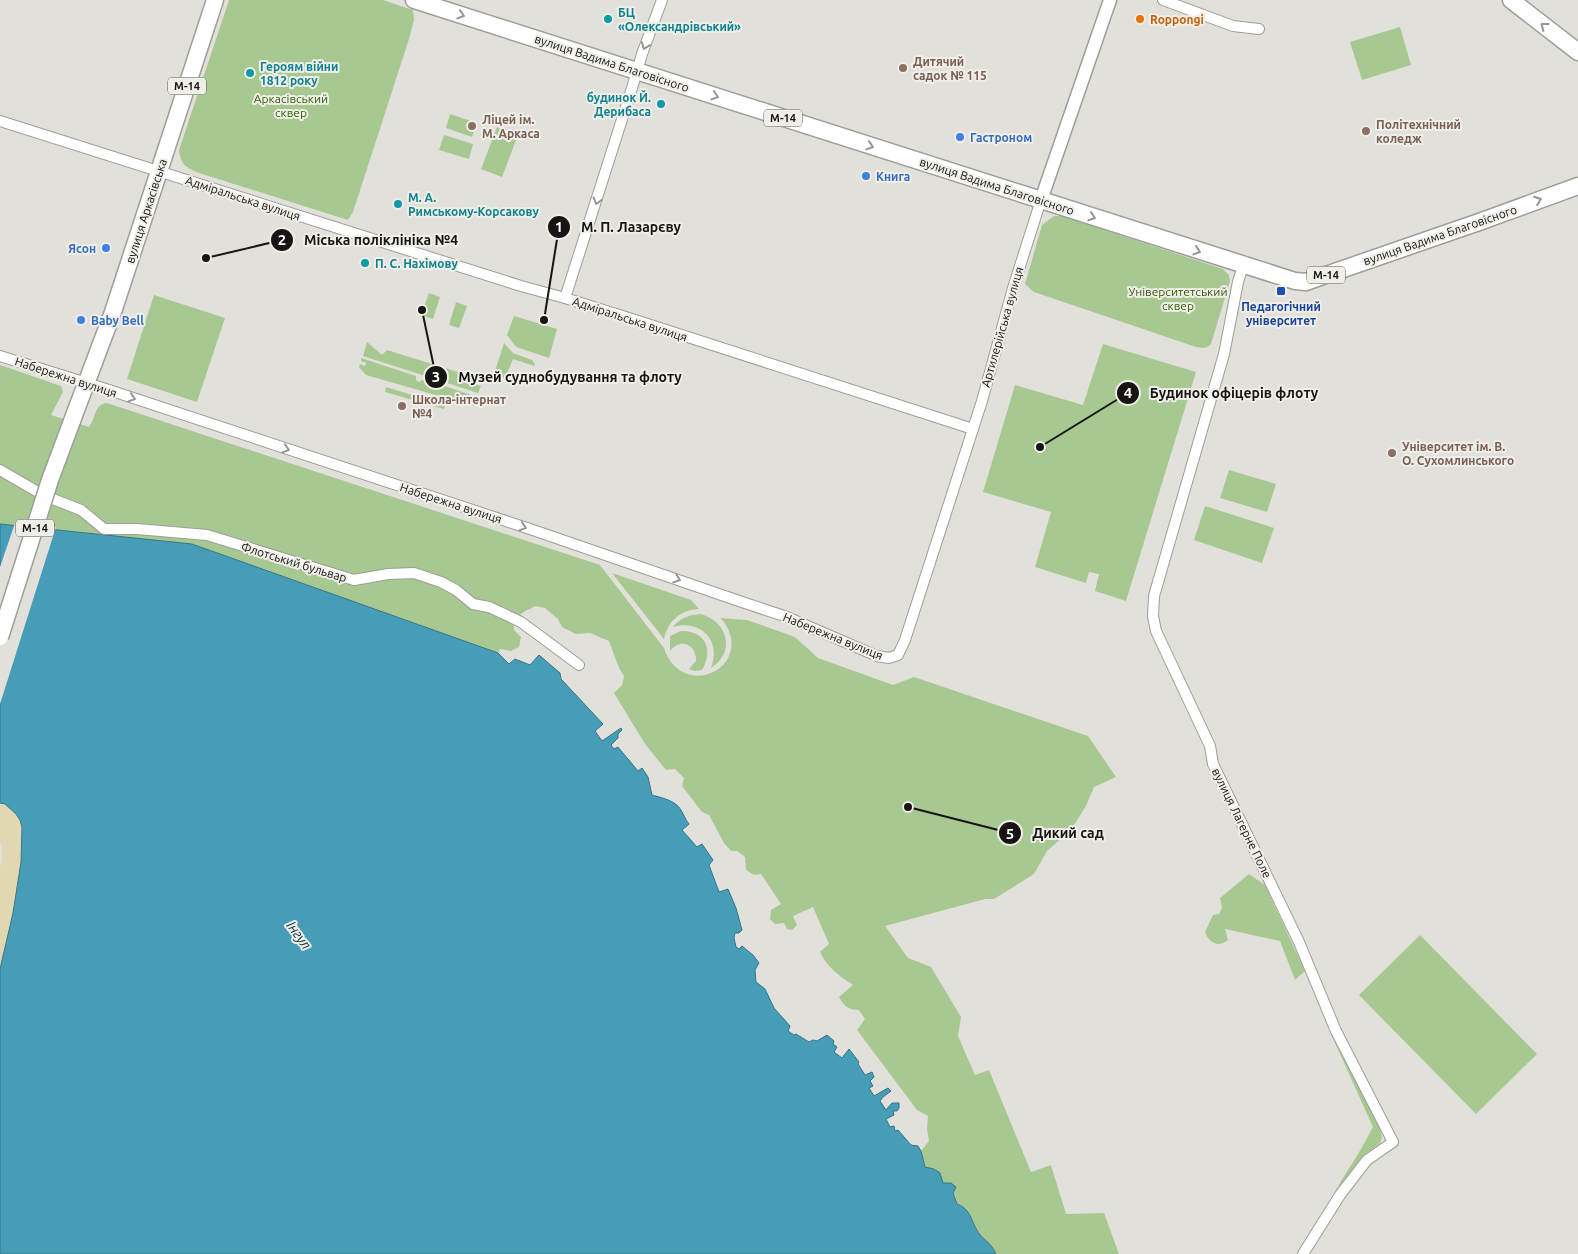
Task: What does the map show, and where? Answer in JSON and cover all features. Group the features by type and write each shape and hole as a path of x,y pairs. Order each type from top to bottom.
{"highway":[{"name":"вулиця Аркасівська","path":"0,637 50,480 112,312 215,0"},
{"name":"вулиця Вадима Благовісного","path":"414,0 1285,279 1306,282 1578,186"},
{"path":"1510,0 1578,52"}],"street":[{"path":"565,298 615,144 636,71 662,0"},
{"name":"Артилерійська вулиця","path":"898,655 905,640 982,401 1012,288 1110,0"},
{"path":"1163,0 1234,26 1259,29"},
{"name":"Адміральська вулиця","path":"0,121 521,286 565,298 973,429"},
{"name":"вулиця Лагерне Поле","path":"1243,266 1238,282 1224,354 1154,596 1153,616 1156,631 1166,654 1210,746 1213,764 1299,942 1336,1031 1392,1142 1367,1160 1340,1195 1303,1254"},
{"name":"Набережна вулиця","path":"0,356 530,529 787,617 877,656 889,658 898,655"},
{"name":"Флотський бульвар","path":"0,470 45,496 81,510 104,529 137,528 207,535 354,580 388,574 414,573 441,582 456,590 473,604 490,607 521,622 580,665"}],"green space":[{"name":"Аркасівський сквер","path":"229,0 383,0 413,10 414,20 409,39 353,212 348,220 199,173 187,167 181,159 179,150"},
{"path":"1400,27 1411,65 1362,80 1350,42"},
{"path":"450,114 477,123 472,137 446,128"},
{"path":"497,127 518,135 502,177 481,169"},
{"path":"444,135 473,144 469,159 439,150"},
{"name":"Університетський сквер","path":"1054,216 1062,216 1223,269 1229,275 1230,281 1211,344 1202,348 1196,347 1034,292 1025,284 1042,225"},
{"path":"429,293 440,297 433,319 421,315"},
{"path":"154,295 225,318 197,402 127,379"},
{"path":"456,302 467,306 459,328 449,325"},
{"path":"514,316 557,329 549,358 516,347 507,335"},
{"path":"367,342 382,355 387,350 461,373 462,380 481,386 478,393 363,356"},
{"path":"504,343 513,353 532,360 535,364 534,366 513,359 505,378 494,374"},
{"path":"1103,344 1196,372 1126,601 1095,591 1099,574 1089,572 1086,583 1035,567 1051,512 983,492 1015,385 1083,405"},
{"path":"361,358 416,376 416,380 419,382 424,379 477,397 474,406 366,375 359,367 360,364 365,366 366,363 361,361"},
{"path":"0,365 61,386 63,392 51,415 89,427 97,409 107,403 600,565 664,648 671,662 682,671 693,675 705,675 716,670 725,662 730,652 731,638 726,624 720,618 747,620 795,637 818,658 893,685 914,677 1088,736 1116,777 1094,787 1086,806 1071,830 1047,851 1034,874 994,899 985,899 885,926 908,958 931,967 961,1017 958,1036 975,1075 989,1070 1031,1172 1051,1165 1066,1214 1104,1213 1119,1254 996,1254 992,1247 982,1238 968,1212 957,1204 953,1193 943,1183 934,1169 924,1167 921,1151 929,1141 927,1129 928,1116 917,1110 857,1030 865,1019 859,1010 847,1007 839,997 853,985 834,971 820,952 829,944 813,907 793,916 797,925 792,930 787,929 784,923 775,924 770,919 771,910 781,904 761,874 754,875 746,870 745,857 737,851 731,851 724,843 709,815 702,812 682,786 684,778 675,769 666,770 645,744 614,693 622,685 624,676 609,641 590,633 576,634 562,627 558,619 545,608 536,606 520,615 515,621 514,630 521,637 519,647 511,651 500,649 498,653 192,544 0,524"},
{"path":"386,387 445,405 444,409 385,392"},
{"path":"1229,470 1276,484 1267,512 1220,498"},
{"path":"1205,506 1274,528 1262,563 1194,540"},
{"path":"612,573 691,600 699,609 686,612 676,618 668,627 664,639"},
{"path":"701,614 717,624 723,630 726,638 724,654 711,668 714,649 707,634 692,626 673,627 686,617"},
{"path":"681,631 697,634 705,643 707,656 702,670 695,671 689,669 696,661 696,655 688,645 679,644 670,651 670,636"},
{"path":"1249,874 1265,885 1305,971 1295,980 1280,941 1225,929 1228,940 1217,944 1209,939 1205,932 1213,915 1219,914 1222,908 1220,898"},
{"path":"1420,935 1537,1054 1476,1114 1359,995"},
{"path":"1331,1034 1379,1126 1382,1137 1380,1143 1365,1154 1335,1191 1373,1127"}],"sand":[{"path":"0,803 9,807 17,814 22,829 17,891 0,969 0,868 2,845 0,843"}],"water":[{"name":"Інгул","path":"0,524 192,544 498,653 509,664 515,659 530,665 539,655 560,673 561,679 603,724 595,731 602,741 621,728 622,730 618,734 618,738 611,745 614,749 618,747 638,771 642,768 648,777 652,795 672,802 681,810 689,824 682,830 697,847 702,844 713,860 709,865 719,892 728,889 736,908 742,930 739,933 735,933 736,947 739,949 742,946 759,963 755,970 756,982 765,989 774,1008 790,1026 788,1031 809,1042 817,1041 827,1035 834,1041 833,1044 837,1047 834,1052 842,1058 849,1049 859,1062 858,1064 865,1075 872,1072 874,1077 870,1081 873,1086 869,1088 874,1096 888,1088 891,1091 880,1101 886,1110 892,1103 899,1103 897,1111 893,1111 894,1115 886,1119 890,1127 894,1126 895,1131 898,1130 911,1145 918,1146 925,1167 940,1173 943,1183 951,1183 956,1187 953,1193 957,1204 968,1212 978,1232 992,1246 996,1254 0,1254 0,969 13,913 21,862 22,827 16,814 5,804 0,803"}],"pier":[{"path":"15,523 56,527 0,704 0,567"}],"place":[{"name":"БЦ «Олександрівський»","path":"608,19"},
{"name":"Roppongi","path":"1140,19"},
{"name":"Дитячий садок № 115","path":"903,68"},
{"name":"Героям війни 1812 року","path":"250,73"},
{"name":"будинок Й. Дерибаса","path":"661,104"},
{"name":"Ліцей ім. М. Аркаса","path":"472,126"},
{"name":"Політехнічний коледж","path":"1366,131"},
{"name":"Гастроном","path":"960,137"},
{"name":"Книга","path":"866,176"},
{"name":"М. А. Римському-Корсакову","path":"398,204"},
{"name":"Ясон","path":"106,248"},
{"name":"Міська поліклініка №4","path":"206,258"},
{"name":"П. С. Нахімову","path":"365,263"},
{"name":"Педагогічний університет","path":"1281,291"},
{"name":"Музей суднобудування та флоту","path":"422,310"},
{"name":"Baby Bell","path":"81,320"},
{"name":"М. П. Лазарєву","path":"544,320"},
{"name":"Школа-інтернат №4","path":"402,406"},
{"name":"Будинок офіцерів флоту","path":"1040,447"},
{"name":"Університет ім. В. О. Сухомлинського","path":"1392,453"},
{"name":"Дикий сад","path":"908,807"}]}
